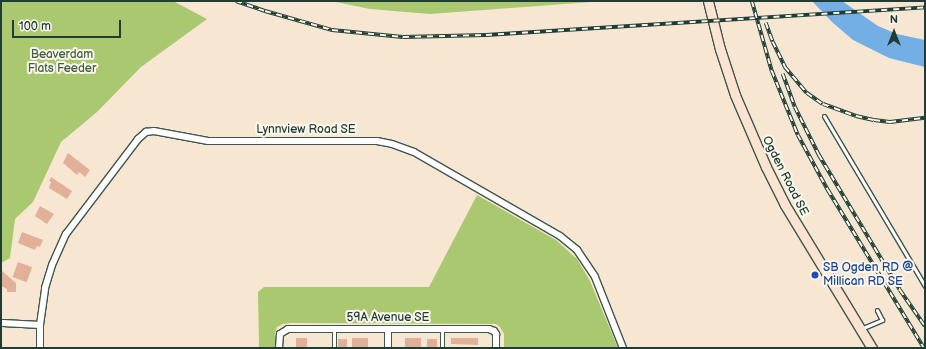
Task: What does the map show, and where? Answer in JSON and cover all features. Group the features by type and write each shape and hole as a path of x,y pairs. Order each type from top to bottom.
{"street":[{"name":"Ogden Road SE","path":"708,1 720,49 735,95 766,167 785,205 872,348"},
{"name":"Lynnview Road SE","path":"40,348 40,324 45,288 52,265 66,234 138,138 146,132 154,131 208,141 377,141 392,144 414,152 560,236 577,250 595,277 624,348"},
{"path":"3,323 40,324"},
{"name":"59A Avenue SE","path":"279,348 279,338 282,332 288,329 488,329 494,331 496,348"},
{"path":"388,329 388,348"}],"lane":[{"path":"824,116 925,286"},
{"path":"861,329 882,320 877,310"},
{"path":"334,329 334,348"},
{"path":"442,329 442,348"}],"green space":[{"name":"Beaverdam Flats Feeder","path":"1,1 173,1 207,19 141,67 97,112 61,142 33,202 15,219 10,258 1,263"},
{"path":"331,1 605,1 430,14 370,9"},
{"path":"477,195 556,240 577,259 590,281 618,348 504,348 504,334 500,327 496,324 291,323 283,324 277,327 275,333 275,348 259,348 258,292 264,287 429,287"}],"water":[{"path":"812,1 842,1 878,26 897,34 925,40 925,67 889,58 853,40 832,22"}],"building":[{"path":"68,153 90,170 85,177 79,172 77,175 63,163"},
{"path":"51,177 72,191 67,199 49,188 51,182 49,181"},
{"path":"40,206 54,214 47,224 35,216"},
{"path":"22,232 43,240 40,247 37,246 35,250 18,243"},
{"path":"18,262 32,267 27,282 13,277"},
{"path":"2,271 16,283 16,292 7,292 7,289 1,286"},
{"path":"296,338 307,338 307,348 296,348"},
{"path":"352,338 368,338 368,348 352,348"},
{"path":"405,338 421,338 421,348 405,348"},
{"path":"451,338 478,338 478,345 451,344"},
{"path":"338,339 347,339 347,348 338,348"},
{"path":"427,339 437,339 437,348 427,348"}],"railway":[{"path":"236,1 332,30 403,37 486,35 925,7"},
{"path":"752,1 772,71 798,135 828,190 924,348"},
{"path":"766,23 785,67 807,93 823,104 856,116 874,120 890,122 925,118"},
{"path":"783,74 795,107 819,155 900,290 925,326"}],"place":[{"name":"SB Ogden RD @ Millican RD SE","path":"815,275"}]}
